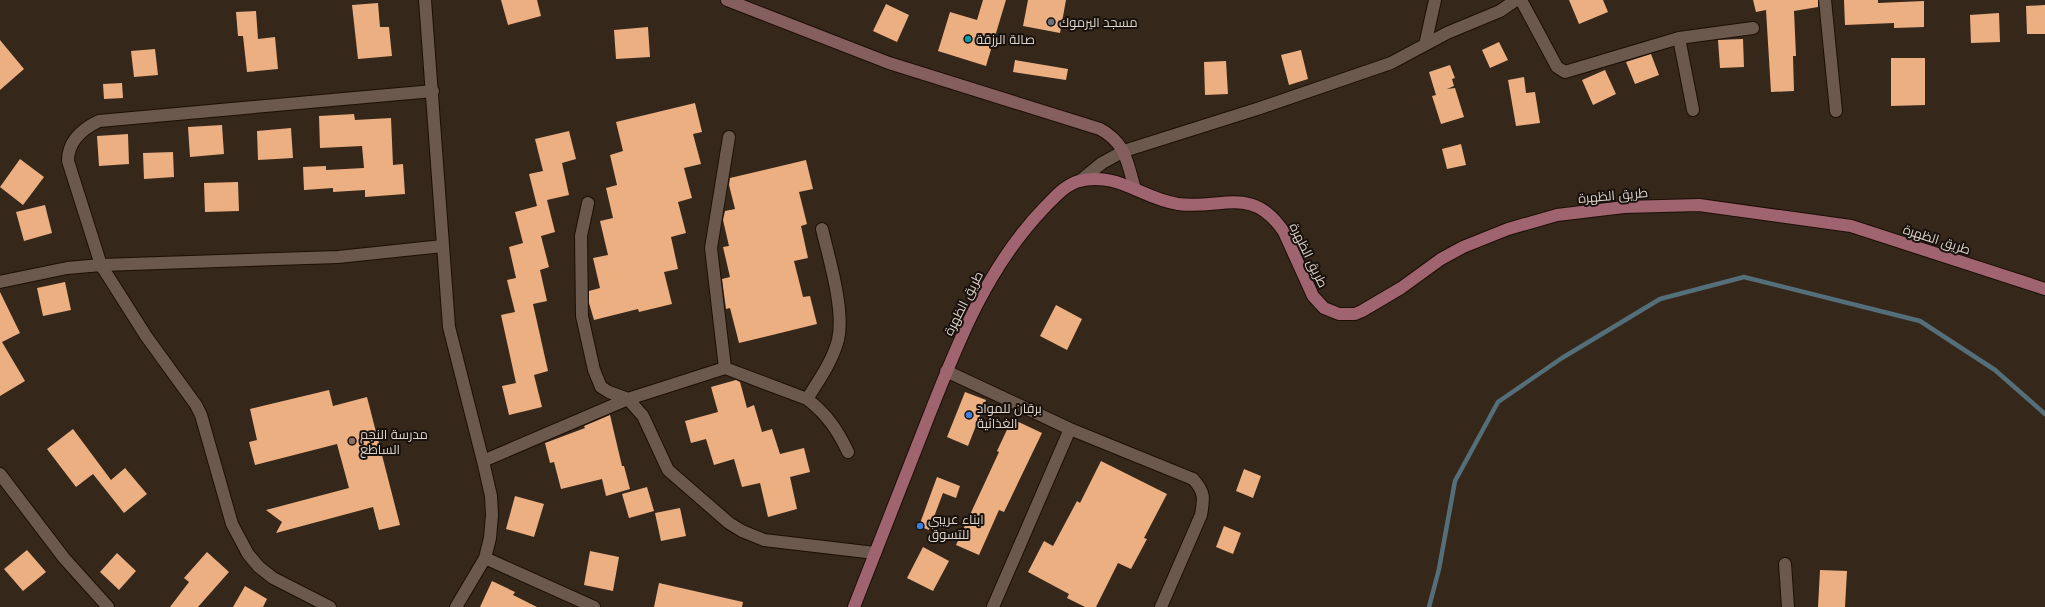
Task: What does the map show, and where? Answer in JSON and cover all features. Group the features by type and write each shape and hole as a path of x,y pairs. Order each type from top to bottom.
{"main road":[{"name":"طريق الظهرة","path":"854,607 946,371 978,300 1005,256 1036,217 1069,184 1080,181 1102,179 1113,180 1162,201 1177,204 1206,205 1231,201 1243,202 1264,210 1284,232 1313,296 1324,308 1339,314 1355,314 1362,311 1401,288 1441,259 1463,247 1508,229 1557,215 1624,207 1699,205 1851,226 2045,288"}],"street":[{"path":"425,0 433,91 449,327 483,461 491,496 492,515 490,538 485,558 456,607"},
{"path":"727,0 889,62 1100,129 1114,138 1124,151 1135,189"},
{"path":"1425,45 1435,0"},
{"path":"1080,181 1102,163 1124,151 1343,81 1391,63 1447,33 1500,11 1516,0"},
{"path":"1521,0 1557,67 1565,72 1679,38 1753,28"},
{"path":"1825,0 1836,111"},
{"path":"1679,38 1693,110"},
{"path":"330,607 273,578 259,567 248,554 232,524 199,410 146,336 101,265 68,161 68,153 72,142 79,134 99,121 433,91"},
{"path":"725,368 710,248 729,137"},
{"path":"588,202 581,236 582,316 594,370 601,386 609,392 628,399 643,416 668,470 729,523 742,531 764,540 875,553"},
{"path":"807,399 827,367 838,339 840,322 822,229"},
{"path":"0,282 67,268 101,265 338,257 443,246"},
{"path":"483,461 628,399 725,368 807,399 819,408 836,427 848,452"},
{"path":"946,371 1070,429 1193,479 1201,488 1204,501 1201,515 1161,607"},
{"path":"993,607 1070,429"},
{"path":"0,474 64,558 108,607"},
{"path":"485,558 594,607"},
{"path":"1784,564 1788,607"}],"building":[{"path":"501,0 537,0 541,16 508,25"},
{"name":"صالة الرزقة","path":"983,0 1006,0 986,66 938,51 950,12 977,20"},
{"path":"1028,0 1066,0 1060,33 1023,26"},
{"path":"1569,0 1603,0 1608,12 1579,24"},
{"path":"1753,0 1818,0 1818,7 1794,11 1796,56 1793,56 1794,91 1771,92 1766,10 1756,12"},
{"path":"1844,0 1878,0 1878,3 1924,1 1924,27 1894,28 1894,23 1845,25"},
{"path":"378,3 380,27 389,27 392,56 358,59 352,5"},
{"path":"886,4 909,15 897,42 873,31"},
{"path":"2045,5 2045,34 2027,34 2026,6"},
{"path":"256,11 258,39 275,37 278,69 247,72 243,36 238,36 236,12"},
{"path":"1999,13 2000,42 1971,43 1970,15"},
{"path":"648,27 650,57 616,59 614,30"},
{"path":"1743,39 1744,67 1720,68 1718,40"},
{"path":"0,40 24,69 0,90"},
{"path":"1499,42 1508,60 1490,68 1482,50"},
{"path":"155,49 158,75 134,77 131,51"},
{"path":"1301,50 1308,79 1289,85 1281,55"},
{"path":"1651,54 1659,75 1635,84 1626,62"},
{"path":"1891,58 1925,58 1925,105 1891,106"},
{"path":"1015,60 1068,69 1066,80 1013,72"},
{"path":"1226,61 1228,94 1205,95 1204,62"},
{"path":"1450,65 1455,78 1452,79 1454,86 1447,89 1455,88 1464,117 1441,124 1432,96 1436,95 1429,72"},
{"path":"1605,70 1616,94 1593,105 1582,80"},
{"path":"1524,77 1526,93 1535,92 1540,123 1516,126 1508,80"},
{"path":"122,83 123,98 104,99 103,84"},
{"path":"695,103 702,132 693,134 701,164 684,168 692,198 678,202 686,233 671,237 678,269 664,272 672,304 639,312 638,309 594,320 589,303 589,291 600,288 593,258 608,255 600,221 613,218 606,188 617,185 610,155 623,151 616,122"},
{"path":"354,114 355,120 391,118 393,165 403,164 405,194 365,197 365,190 333,192 333,188 304,190 303,167 326,166 326,170 364,168 362,146 320,148 319,116"},
{"path":"222,125 224,154 190,157 188,127"},
{"path":"291,128 293,158 258,160 257,131"},
{"path":"569,131 576,159 562,163 569,195 547,200 555,232 541,236 549,267 540,270 547,301 533,304 548,371 534,375 542,407 509,415 502,386 516,383 501,315 515,312 507,280 516,278 509,247 523,243 515,212 537,206 529,174 543,171 535,139"},
{"path":"128,134 129,164 99,166 97,136"},
{"path":"1461,144 1466,165 1447,169 1442,149"},
{"path":"173,152 174,177 144,179 143,153"},
{"path":"20,159 44,177 23,205 0,187"},
{"path":"806,160 813,189 799,192 807,224 801,226 808,258 794,261 803,297 810,296 817,324 739,343 730,308 726,309 722,279 730,277 723,247 729,246 723,220 725,211 735,209 729,185 730,178"},
{"path":"238,182 239,211 205,212 204,183"},
{"path":"45,205 52,233 24,241 16,212"},
{"path":"65,282 71,310 43,316 37,288"},
{"path":"0,292 20,333 2,342 25,381 0,396"},
{"path":"1056,305 1082,319 1067,350 1040,336"},
{"path":"736,380 740,382 747,408 754,405 762,432 772,429 780,454 804,448 810,472 790,477 797,509 768,517 760,483 742,487 734,459 714,465 706,439 691,443 685,421 718,412 711,387"},
{"path":"329,390 333,406 367,397 400,525 379,530 373,507 276,533 282,522 266,510 349,488 337,444 255,465 249,442 257,440 250,409"},
{"path":"965,392 986,400 968,446 947,437"},
{"path":"610,415 622,466 624,466 630,489 606,496 602,479 561,489 554,462 550,463 545,443 585,428 584,426"},
{"path":"1012,419 1042,433 1004,512 999,510 979,555 956,545 999,452 997,451"},
{"path":"73,429 111,480 125,468 147,494 124,513 93,474 76,487 47,449"},
{"path":"1101,461 1167,494 1144,538 1147,539 1131,569 1118,563 1096,607 1085,607 1067,598 1069,594 1028,572 1044,541 1053,546 1077,501 1080,503"},
{"path":"1244,469 1261,476 1253,498 1236,491"},
{"path":"937,477 960,486 956,498 943,493 929,530 919,526"},
{"path":"647,487 654,511 629,518 622,494"},
{"path":"515,496 544,504 534,537 506,529"},
{"path":"680,508 686,536 661,541 655,513"},
{"path":"1224,526 1241,533 1233,554 1216,547"},
{"path":"923,547 949,561 933,591 907,578"},
{"path":"27,550 46,572 23,591 4,569"},
{"path":"590,551 619,557 613,591 584,585"},
{"path":"207,552 229,572 198,607 170,607 189,582 184,578"},
{"path":"117,553 136,571 119,590 100,572"},
{"path":"1820,570 1847,571 1845,607 1818,607"},
{"path":"492,581 515,592 513,595 537,607 480,607"},
{"path":"659,583 743,602 742,607 654,607"},
{"path":"245,586 267,599 263,607 233,607"}],"waterway":[{"path":"1429,607 1439,569 1455,481 1498,402 1562,358 1660,299 1744,277 1920,321 1995,370 2045,414"}],"place":[{"name":"مسجد اليرموك","path":"1051,22"},
{"name":"صالة الرزقة","path":"968,39"},
{"name":"برقان للمواد الغذائية","path":"969,415"},
{"name":"مدرسة النجم الساطع","path":"352,441"},
{"name":"ابناء عريبي للتسوق","path":"920,526"}]}
